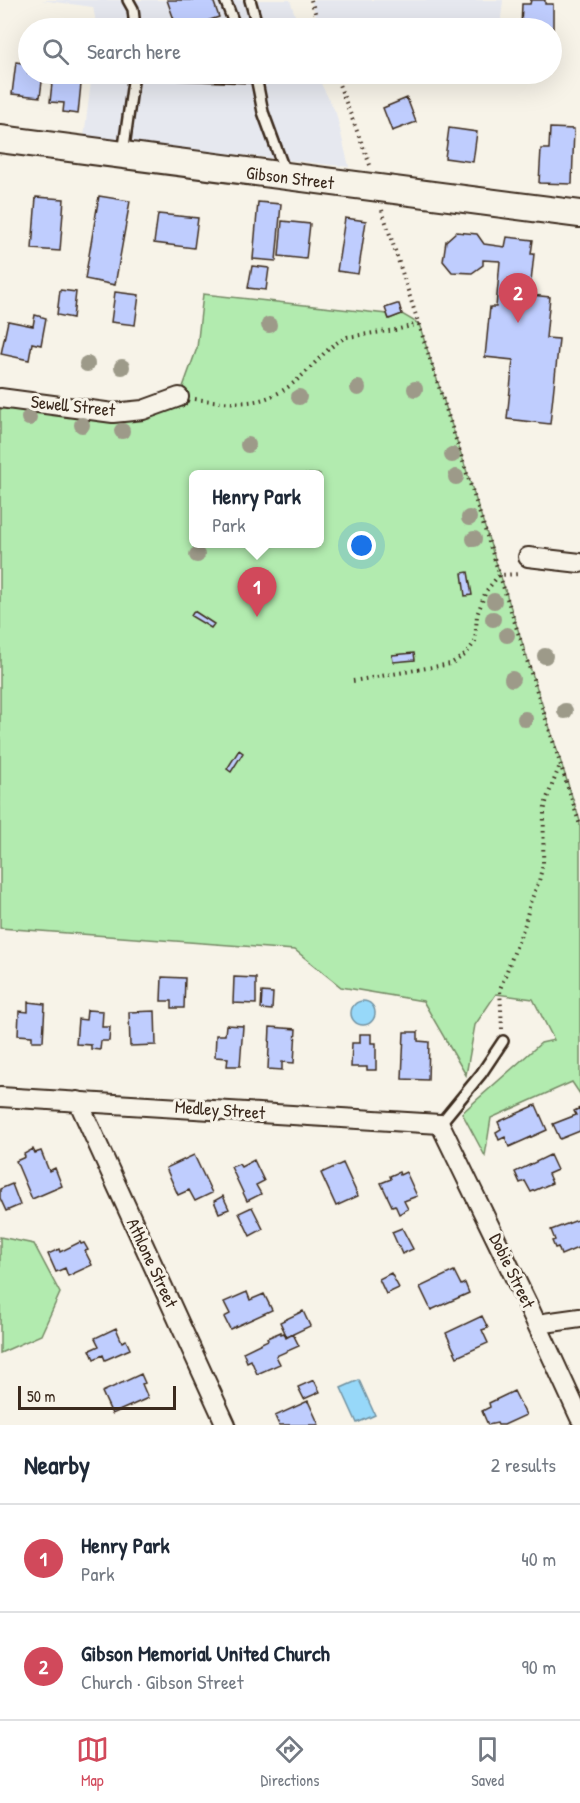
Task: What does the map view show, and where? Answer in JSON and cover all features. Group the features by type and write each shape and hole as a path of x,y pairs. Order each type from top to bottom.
{"main road":[{"name":"Gibson Street","path":"0,139 580,214"}],"street":[{"name":"Sewell Street","path":"0,398 113,413 143,410 179,398"},
{"path":"528,558 580,563"},
{"name":"Medley Street","path":"0,1097 440,1124"},
{"name":"Athlone Street","path":"78,1101 226,1425"},
{"name":"Dobie Street","path":"440,1124 580,1418"},
{"path":"537,1324 580,1318"}],"lane":[{"path":"128,0 133,9 134,18"},
{"path":"225,0 232,18"},
{"path":"250,0 255,18"},
{"path":"123,156 133,84"},
{"path":"257,84 263,112 287,177"},
{"path":"440,1124 481,1074 502,1041"}],"path":[{"path":"311,0 317,18"},
{"path":"339,84 369,163 384,221 580,825"},
{"path":"179,398 248,404 266,399 289,387 340,340 419,324"},
{"path":"353,681 450,664 465,655 475,642 477,615 486,591 499,576 533,574 528,558"},
{"path":"502,1041 500,989 539,881 543,864 544,813 547,798 560,764"}],"shaded area":[{"path":"41,0 290,0 296,18 95,18 93,7"},
{"path":"311,0 503,0 501,18 317,18"},
{"path":"91,84 321,84 336,113 349,167 84,137"}],"green space":[{"path":"203,294 387,314 389,319 402,314 419,324 580,821 580,1094 572,1082 491,1118 485,1156 462,1113 541,1043 554,1040 533,999 496,994 475,1025 466,1075 423,1001 341,987 295,950 0,928 0,398 113,413 179,398 197,348"},
{"path":"0,1237 34,1244 60,1293 41,1335 0,1353"}],"water":[{"path":"363,1001 368,1002 374,1008 374,1018 368,1024 363,1025 358,1024 352,1018 351,1013 352,1008 358,1002"},
{"path":"359,1380 375,1415 357,1423 341,1388"}],"building":[{"path":"167,0 213,0 219,17 216,18 173,18"},
{"path":"531,0 545,0 545,4 553,4 553,18 521,18 522,4 530,4"},
{"path":"16,62 18,62 18,84 42,84 40,97 12,94"},
{"path":"52,84 81,84 78,114 63,112 64,103 50,102"},
{"path":"407,98 416,122 392,131 383,108"},
{"path":"449,128 477,132 473,162 445,158"},
{"path":"550,128 574,129 572,184 539,183 541,149 549,149"},
{"path":"99,196 130,201 115,285 85,279"},
{"path":"36,197 64,199 60,251 32,249"},
{"path":"258,202 281,204 276,261 253,259"},
{"path":"158,214 198,218 194,248 154,243"},
{"path":"345,218 366,221 358,274 337,271"},
{"path":"282,221 310,224 306,259 279,256"},
{"path":"456,232 477,234 484,244 505,247 507,237 533,240 531,254 534,254 529,301 531,295 550,297 546,338 559,339 550,424 507,419 513,360 485,357 490,307 496,307 500,261 483,260 483,265 472,273 452,272 443,261 446,241"},
{"path":"252,266 269,268 266,290 248,288"},
{"path":"60,290 76,292 73,318 57,315"},
{"path":"115,292 139,295 135,325 111,322"},
{"path":"397,304 402,314 389,319 385,308"},
{"path":"35,315 46,318 41,345 32,343 29,360 1,354 8,321 33,326"},
{"path":"468,572 472,595 465,596 462,573"},
{"path":"194,611 214,624 211,628 191,616"},
{"path":"414,653 415,660 393,662 392,655"},
{"path":"239,750 243,753 231,772 227,769"},
{"path":"162,977 185,978 184,1008 172,1008 172,1001 161,1001"},
{"path":"234,977 256,978 256,1004 233,1003"},
{"path":"262,992 273,993 272,1010 261,1009"},
{"path":"28,1002 45,1004 43,1041 32,1041 32,1036 18,1035 19,1011 28,1012"},
{"path":"87,1010 103,1011 102,1027 110,1027 109,1041 101,1041 100,1050 91,1049 91,1045 76,1044 78,1019 86,1020"},
{"path":"155,1011 156,1045 130,1046 129,1012"},
{"path":"226,1025 243,1026 240,1066 227,1066 228,1058 215,1057 216,1035 225,1035"},
{"path":"270,1027 296,1029 294,1063 282,1062 282,1070 268,1069"},
{"path":"404,1032 418,1032 418,1041 429,1042 428,1080 402,1079"},
{"path":"360,1034 371,1034 371,1043 376,1043 376,1070 367,1070 367,1067 351,1067 352,1043 360,1043"},
{"path":"536,1105 547,1130 509,1147 505,1137 499,1140 496,1132 501,1129 498,1122"},
{"path":"580,1108 580,1131 560,1139 553,1124 576,1115 574,1111"},
{"path":"33,1149 35,1153 41,1151 49,1171 55,1168 62,1186 32,1199 16,1161 25,1157 24,1154"},
{"path":"194,1155 212,1193 195,1201 189,1190 178,1195 166,1168"},
{"path":"550,1155 557,1170 548,1174 552,1183 531,1192 525,1181 520,1183 515,1172"},
{"path":"254,1160 264,1181 256,1185 261,1194 247,1201 231,1167 239,1164 241,1167"},
{"path":"343,1163 358,1196 336,1206 321,1173"},
{"path":"399,1172 400,1175 406,1172 417,1196 404,1201 408,1209 399,1214 395,1205 392,1206 381,1183 391,1179 390,1176"},
{"path":"12,1184 20,1205 6,1211 0,1198 0,1189"},
{"path":"223,1196 229,1209 219,1213 214,1201"},
{"path":"252,1207 263,1229 250,1236 239,1213"},
{"path":"580,1219 580,1247 561,1255 558,1247 555,1248 552,1241 555,1240 551,1230"},
{"path":"402,1228 413,1249 402,1254 392,1232"},
{"path":"80,1242 84,1243 88,1250 85,1251 92,1265 68,1276 65,1268 56,1272 48,1254 59,1249 60,1252"},
{"path":"454,1271 461,1285 465,1283 469,1293 431,1310 420,1287"},
{"path":"391,1273 399,1288 386,1294 379,1279"},
{"path":"247,1292 250,1300 264,1294 272,1310 230,1329 224,1317 230,1314 224,1302"},
{"path":"303,1311 310,1326 287,1337 280,1322"},
{"path":"482,1316 488,1328 482,1330 488,1343 457,1357 446,1333"},
{"path":"116,1328 122,1342 126,1340 130,1349 105,1360 103,1355 94,1359 90,1350 99,1346 95,1338"},
{"path":"281,1332 286,1338 293,1334 299,1346 276,1356 280,1364 257,1374 251,1360 247,1362 243,1352"},
{"path":"141,1374 145,1383 142,1384 148,1398 112,1414 102,1392"},
{"path":"314,1380 320,1392 304,1399 298,1387"},
{"path":"514,1391 526,1415 504,1425 497,1423 488,1425 482,1411 490,1407 489,1403"},
{"path":"308,1401 319,1425 279,1425 275,1416"}],"place":[{"name":"Gibson Memorial United Church","path":"518,323"},
{"name":"Henry Park","path":"257,617"}]}
